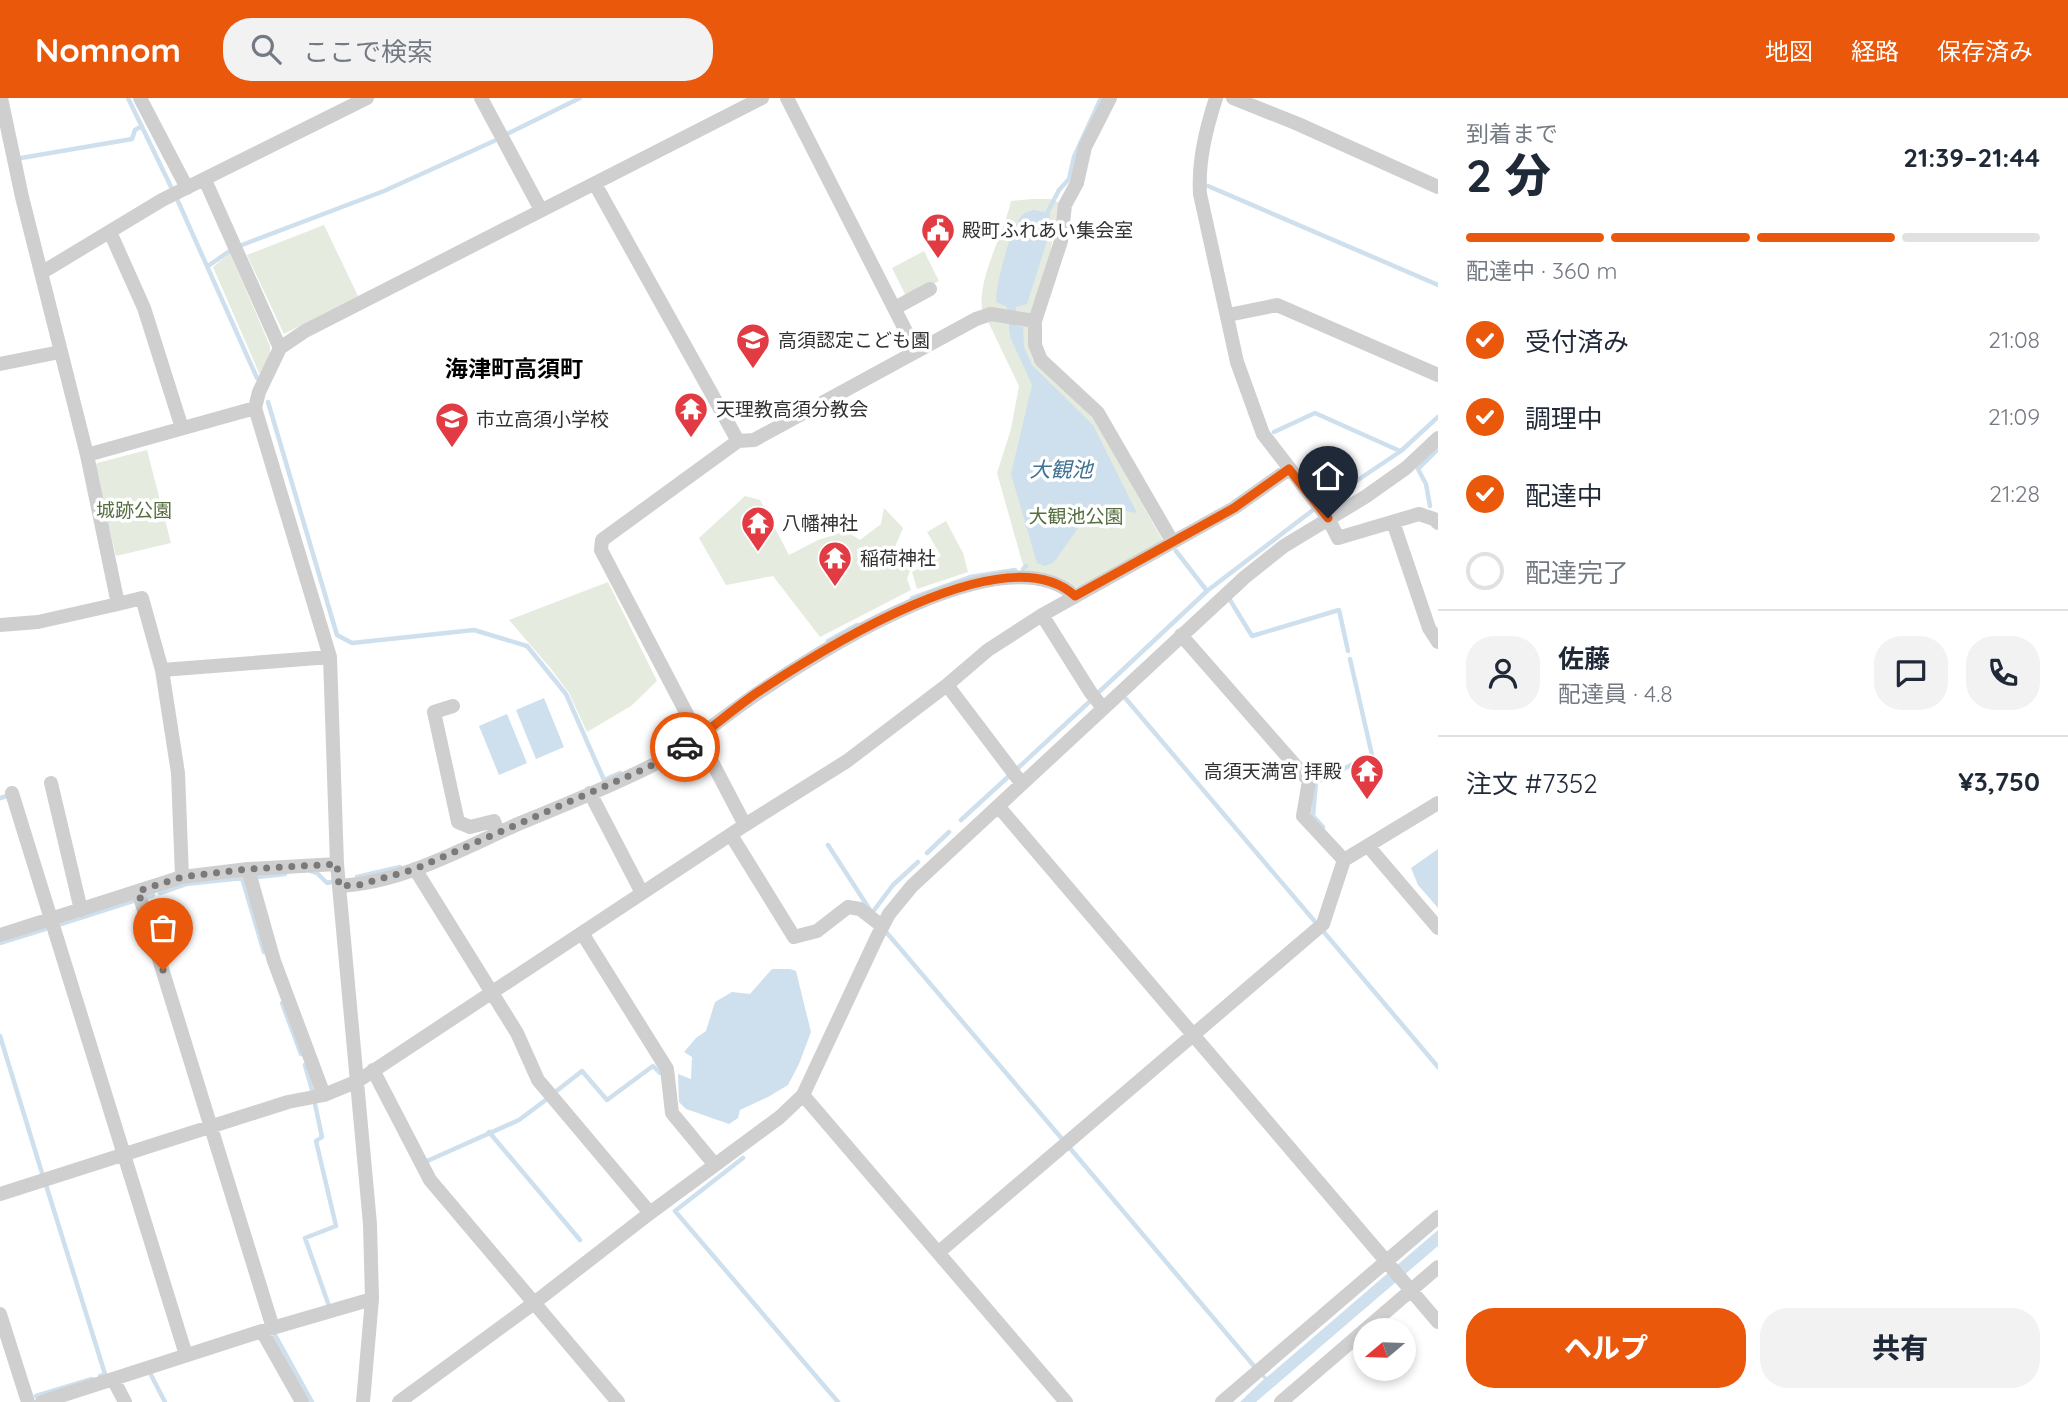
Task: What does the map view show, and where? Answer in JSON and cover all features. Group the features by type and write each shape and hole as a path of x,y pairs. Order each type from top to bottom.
{"street":[{"path":"1,98 3,124 87,454 118,604"},
{"path":"140,98 187,188"},
{"path":"41,273 187,188 367,98"},
{"path":"481,98 541,210"},
{"path":"363,1402 372,1298 370,1224 337,864 333,686 330,657 255,408 259,392 280,348 305,331 762,98"},
{"path":"787,98 916,351"},
{"path":"1110,98 1085,147 1077,183 1065,205 1057,255 1035,321 1035,345 1041,360 1098,413 1172,541"},
{"path":"1216,98 1199,172 1200,194 1237,362 1263,435 1328,518 1338,538 1419,514 1438,523"},
{"path":"1233,98 1438,187"},
{"path":"205,180 280,348"},
{"path":"594,184 738,441"},
{"path":"110,232 144,308 182,428"},
{"path":"895,308 930,289"},
{"path":"1228,315 1277,305 1438,375"},
{"path":"745,825 601,550 602,540 738,441 754,440 984,316 1011,316 1035,321"},
{"path":"0,364 60,352"},
{"path":"87,454 255,408"},
{"path":"399,1402 780,1117 803,1095 882,926 912,886 1245,577 1284,546 1365,497 1406,468 1438,438"},
{"path":"0,1194 288,1102 324,1095 358,1081 745,825 848,761 988,650 1042,615 1234,508 1289,469"},
{"path":"1393,522 1429,628 1438,642"},
{"path":"339,886 359,885 415,869 649,767 699,738 756,694 842,639 904,608 965,586 1005,578 1046,582 1068,589 1075,596"},
{"path":"0,625 38,622 142,598 162,670 178,774 182,877"},
{"path":"1042,615 1103,708"},
{"path":"1181,635 1309,780 1303,816 1344,860"},
{"path":"162,670 330,657"},
{"path":"947,685 1022,783"},
{"path":"453,706 434,712 458,822 470,827 494,821 498,834"},
{"path":"51,783 81,909"},
{"path":"12,793 186,1355"},
{"path":"590,793 642,893"},
{"path":"939,1252 1323,924 1344,860 1438,803"},
{"path":"998,806 1438,1322"},
{"path":"731,835 794,937 817,931 848,907 860,909 882,926"},
{"path":"1368,846 1438,928"},
{"path":"0,935 182,877 248,869 337,864"},
{"path":"248,869 274,961 324,1095"},
{"path":"415,869 517,1033 538,1080 650,1213"},
{"path":"138,891 211,1127 268,1329 302,1402"},
{"path":"582,933 667,1069 672,1113 715,1165"},
{"path":"373,1070 430,1180 618,1402"},
{"path":"803,1095 1066,1402"},
{"path":"1281,1402 1398,1274 1438,1217"},
{"path":"1222,1402 1398,1274 1438,1267"},
{"path":"41,1402 372,1298"},
{"path":"0,1314 28,1402"},
{"path":"113,1379 125,1402"}],"green space":[{"name":"大観池公園","path":"1050,199 1060,203 1046,273 1028,332 1033,360 1095,420 1163,541 1079,588 1025,572 997,473 1011,429 1019,386 982,309 982,296 988,269 1011,201"},
{"path":"324,225 358,296 284,334 247,255"},
{"path":"924,251 939,281 907,298 892,268"},
{"path":"230,253 270,346 270,356 260,375 213,267"},
{"name":"城跡公園","path":"147,450 171,543 116,556 95,468 97,463"},
{"path":"745,496 760,500 789,555 818,540 846,531 860,540 881,524 884,508 903,528 895,547 910,571 907,579 911,590 820,637 773,576 726,585 699,538"},
{"path":"946,521 963,553 968,572 917,589 912,572 941,556 927,532"},
{"path":"608,582 657,681 631,706 587,732 569,693 509,620"}],"water":[{"name":"大観池","path":"1034,210 1050,213 1047,241 1027,304 1016,307 1015,325 1023,327 1024,347 1032,365 1093,425 1137,513 1094,506 1054,562 1045,566 1037,563 1011,474 1032,385 1010,337 1007,307 996,302 1001,271 1016,225 1021,216"},
{"path":"544,698 564,747 536,759 516,710"},
{"path":"507,714 527,763 499,775 479,726"},
{"path":"1438,849 1438,908 1418,885 1411,868"},
{"path":"772,969 796,971 811,1032 788,1085 740,1110 738,1118 729,1124 686,1109 679,1102 678,1074 691,1079 692,1057 684,1052 706,1031 715,1002 732,992 750,994"},
{"path":"1438,1230 1438,1246 1256,1402 1240,1402 1264,1379 1264,1375 1267,1377"}],"waterway":[{"path":"128,98 173,191"},
{"path":"505,135 580,98"},
{"path":"1046,215 1059,190 1069,179 1074,157 1101,98"},
{"path":"21,158 132,139 135,130 142,126"},
{"path":"242,245 384,191 494,141"},
{"path":"1208,186 1438,285"},
{"path":"177,199 257,378"},
{"path":"208,266 231,250"},
{"path":"268,402 337,635 352,643 474,630 527,646 566,694 604,780 620,773"},
{"path":"1274,432 1315,413 1400,451"},
{"path":"1325,502 1401,451 1438,417"},
{"path":"1430,506 1426,484 1418,469 1438,449"},
{"path":"1099,692 1207,591 1313,510"},
{"path":"1176,551 1207,591"},
{"path":"1023,569 1026,566"},
{"path":"912,598 970,577 1015,570"},
{"path":"1230,600 1252,636 1339,610 1348,651"},
{"path":"828,641 857,625"},
{"path":"1323,827 1313,816 1316,782 1372,755 1350,659"},
{"path":"1126,699 1317,924"},
{"path":"1018,768 1088,703"},
{"path":"961,820 1009,776"},
{"path":"0,798 7,796"},
{"path":"927,853 949,832"},
{"path":"828,845 872,913 893,885 918,862"},
{"path":"357,877 400,867"},
{"path":"311,871 327,883 331,882"},
{"path":"258,877 285,874"},
{"path":"242,878 264,952"},
{"path":"160,893 186,884 243,878"},
{"path":"145,898 153,895"},
{"path":"61,924 136,900"},
{"path":"0,943 45,929"},
{"path":"1323,931 1438,1067"},
{"path":"887,933 1063,1140"},
{"path":"282,1003 301,1054"},
{"path":"0,1036 42,1173"},
{"path":"305,1065 312,1090"},
{"path":"554,1093 582,1071 607,1100 653,1066 660,1073"},
{"path":"425,1162 519,1120 547,1099"},
{"path":"315,1104 322,1137 316,1141 336,1226 305,1238 328,1307"},
{"path":"489,1132 580,1240"},
{"path":"1069,1147 1254,1366"},
{"path":"743,1158 675,1211 838,1402"},
{"path":"46,1185 105,1374 100,1376"},
{"path":"275,1335 312,1402"},
{"path":"150,1373 165,1402"},
{"path":"36,1396 92,1379"}],"way so far":[{"path":"163,970 138,891 182,877 248,869 337,864 339,886 359,885 415,869 649,767 685,747"}],"place":[{"name":"殿町ふれあい集会室","path":"938,260"},
{"name":"高須認定こども園","path":"753,370"},
{"name":"天理教高須分教会","path":"691,439"},
{"name":"市立高須小学校","path":"452,449"},
{"name":"八幡神社","path":"758,553"},
{"name":"稲荷神社","path":"835,588"},
{"name":"高須天満宮 拝殿","path":"1367,801"}],"district":[{"name":"海津町高須町","path":"514,369"}],"route":[{"path":"685,747 756,694 842,639 904,608 965,586 1005,578 1046,582 1068,589 1075,596 1234,508 1289,469 1328,518"}]}
